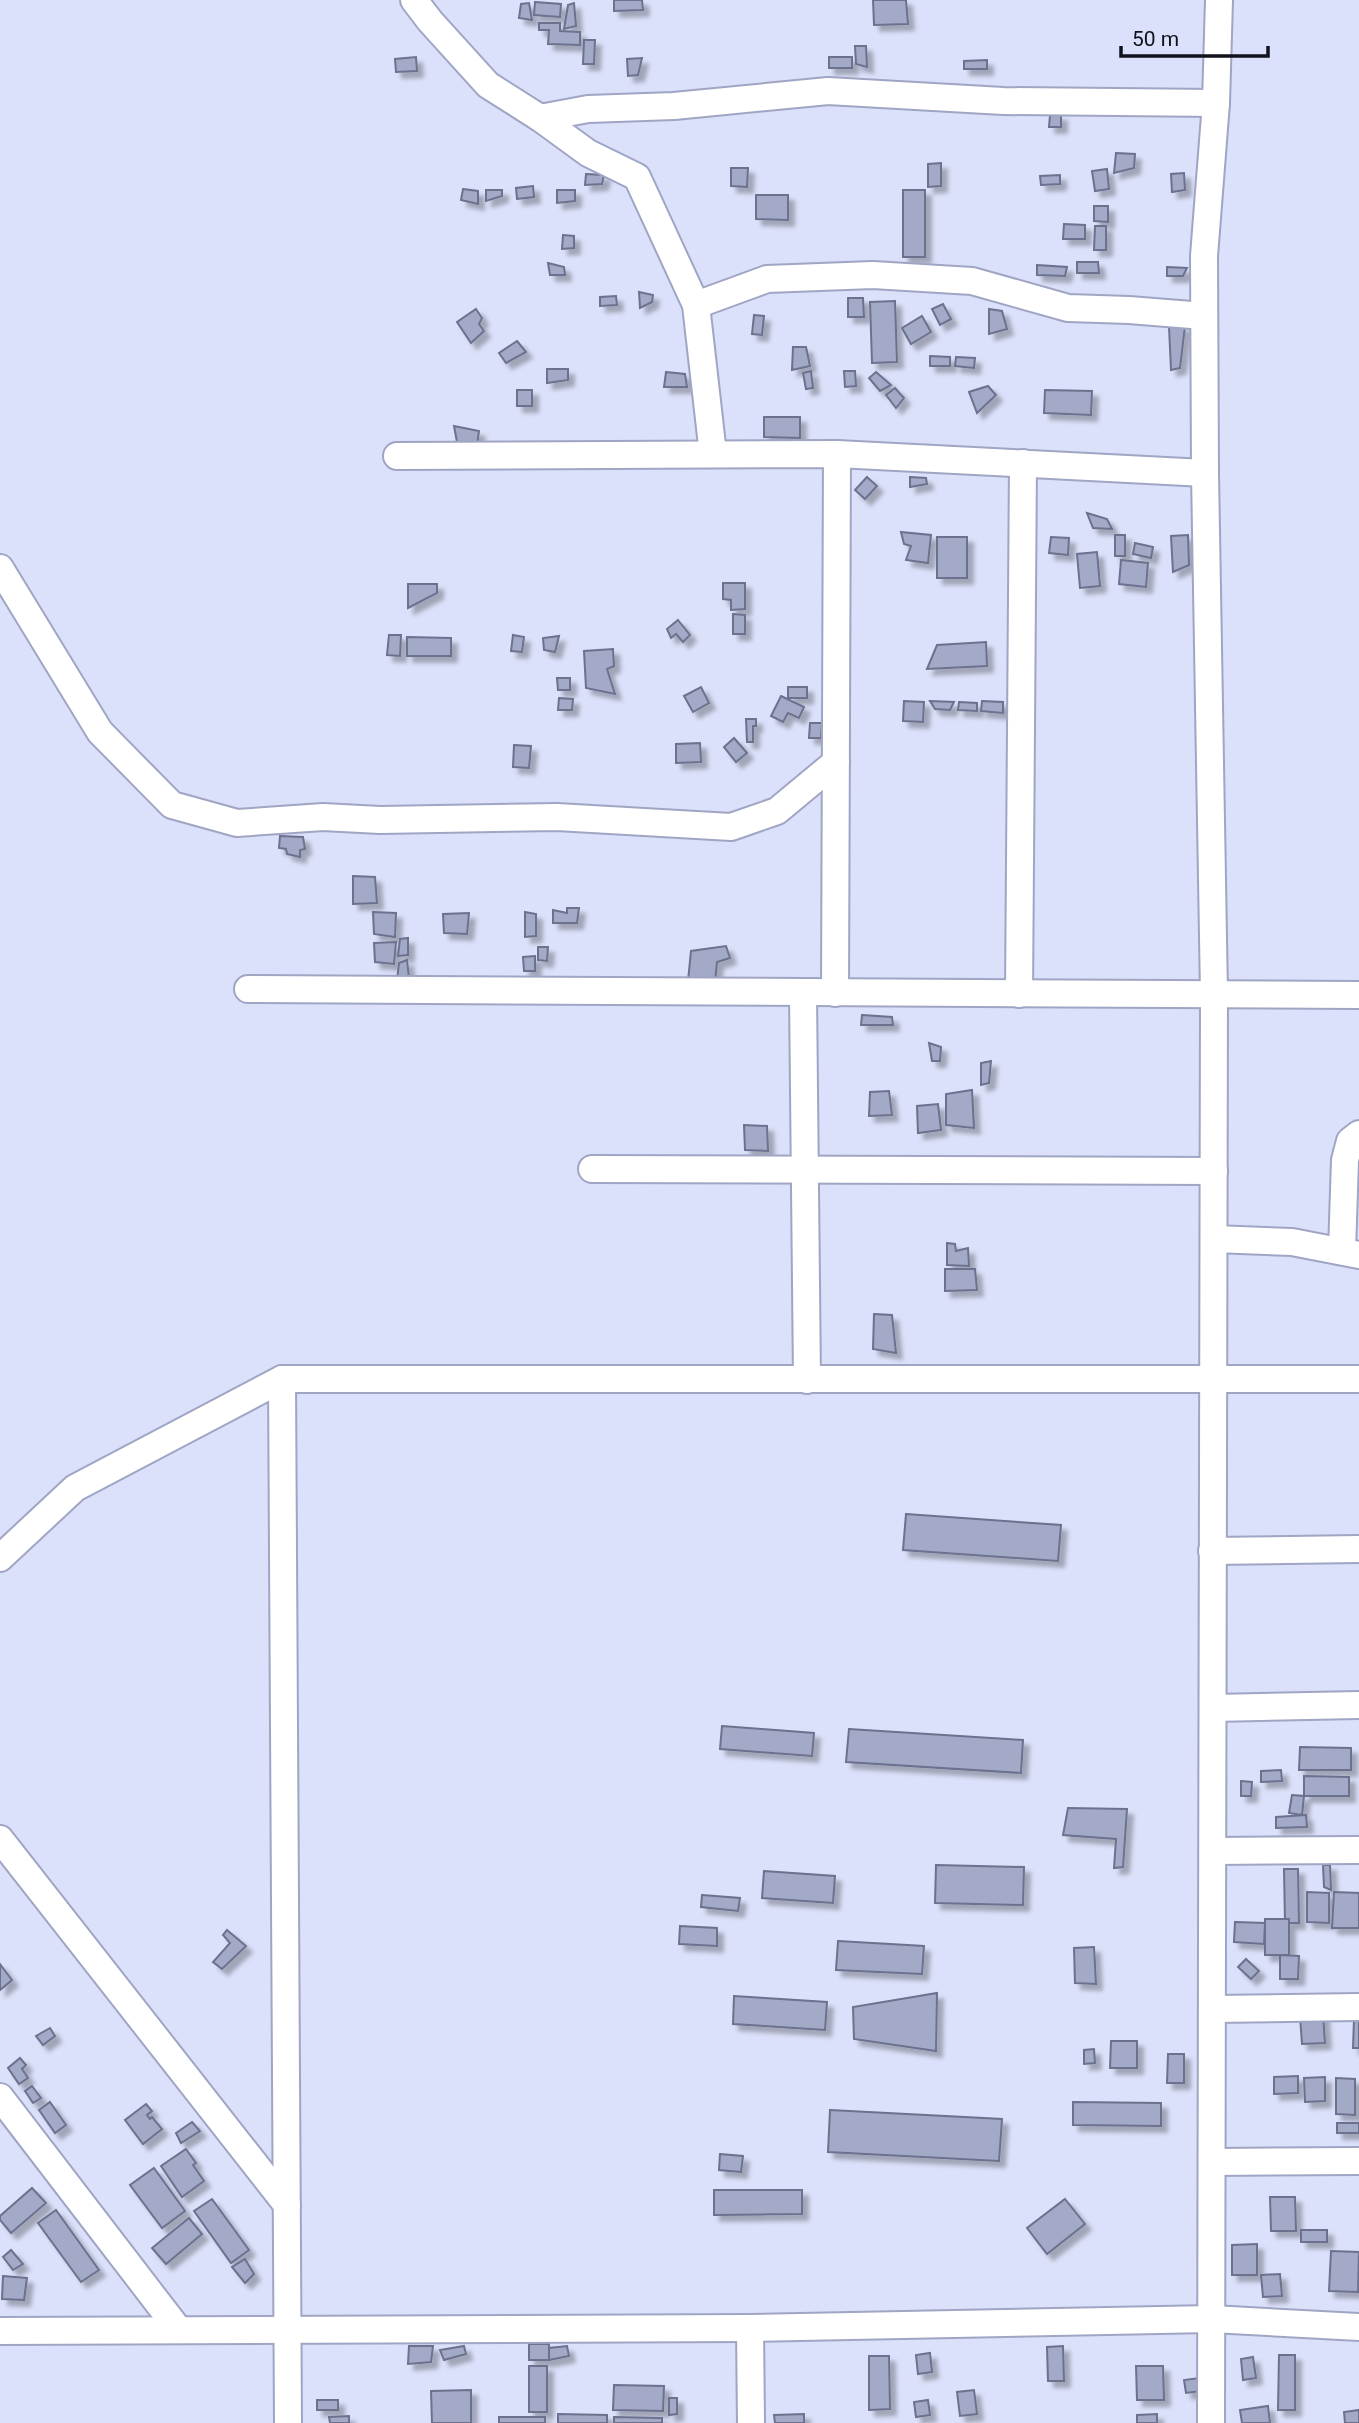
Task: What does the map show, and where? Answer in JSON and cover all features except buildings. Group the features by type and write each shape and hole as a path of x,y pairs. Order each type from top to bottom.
{"street":[{"path":"414,0 488,85 588,153 637,177 696,305 713,454"},
{"path":"1211,2423 1214,995 1204,256 1216,103 1219,0"},
{"path":"540,118 588,109 674,106 828,90 1003,101 1216,103"},
{"path":"696,305 767,279 873,275 972,281 1068,308 1204,316"},
{"path":"397,456 837,454 1205,473"},
{"path":"835,993 837,454"},
{"path":"1019,994 1023,463"},
{"path":"0,569 100,732 172,805 237,822 323,817 380,820 557,817 731,827 777,811 836,762"},
{"path":"248,989 1359,995"},
{"path":"803,993 807,1380"},
{"path":"1214,1239 1292,1242 1351,1253 1345,1160 1350,1141 1359,1134"},
{"path":"592,1169 1214,1171"},
{"path":"282,1379 288,2423"},
{"path":"0,1558 75,1489 282,1379 1359,1380"},
{"path":"1212,1551 1359,1549"},
{"path":"1213,1708 1359,1705"},
{"path":"0,1839 287,2205"},
{"path":"1213,1851 1359,1850"},
{"path":"1213,2009 1359,2007"},
{"path":"0,2097 178,2329"},
{"path":"1212,2162 1359,2161"},
{"path":"0,2331 750,2328 1212,2319 1359,2327"},
{"path":"750,2328 751,2423"}]}
